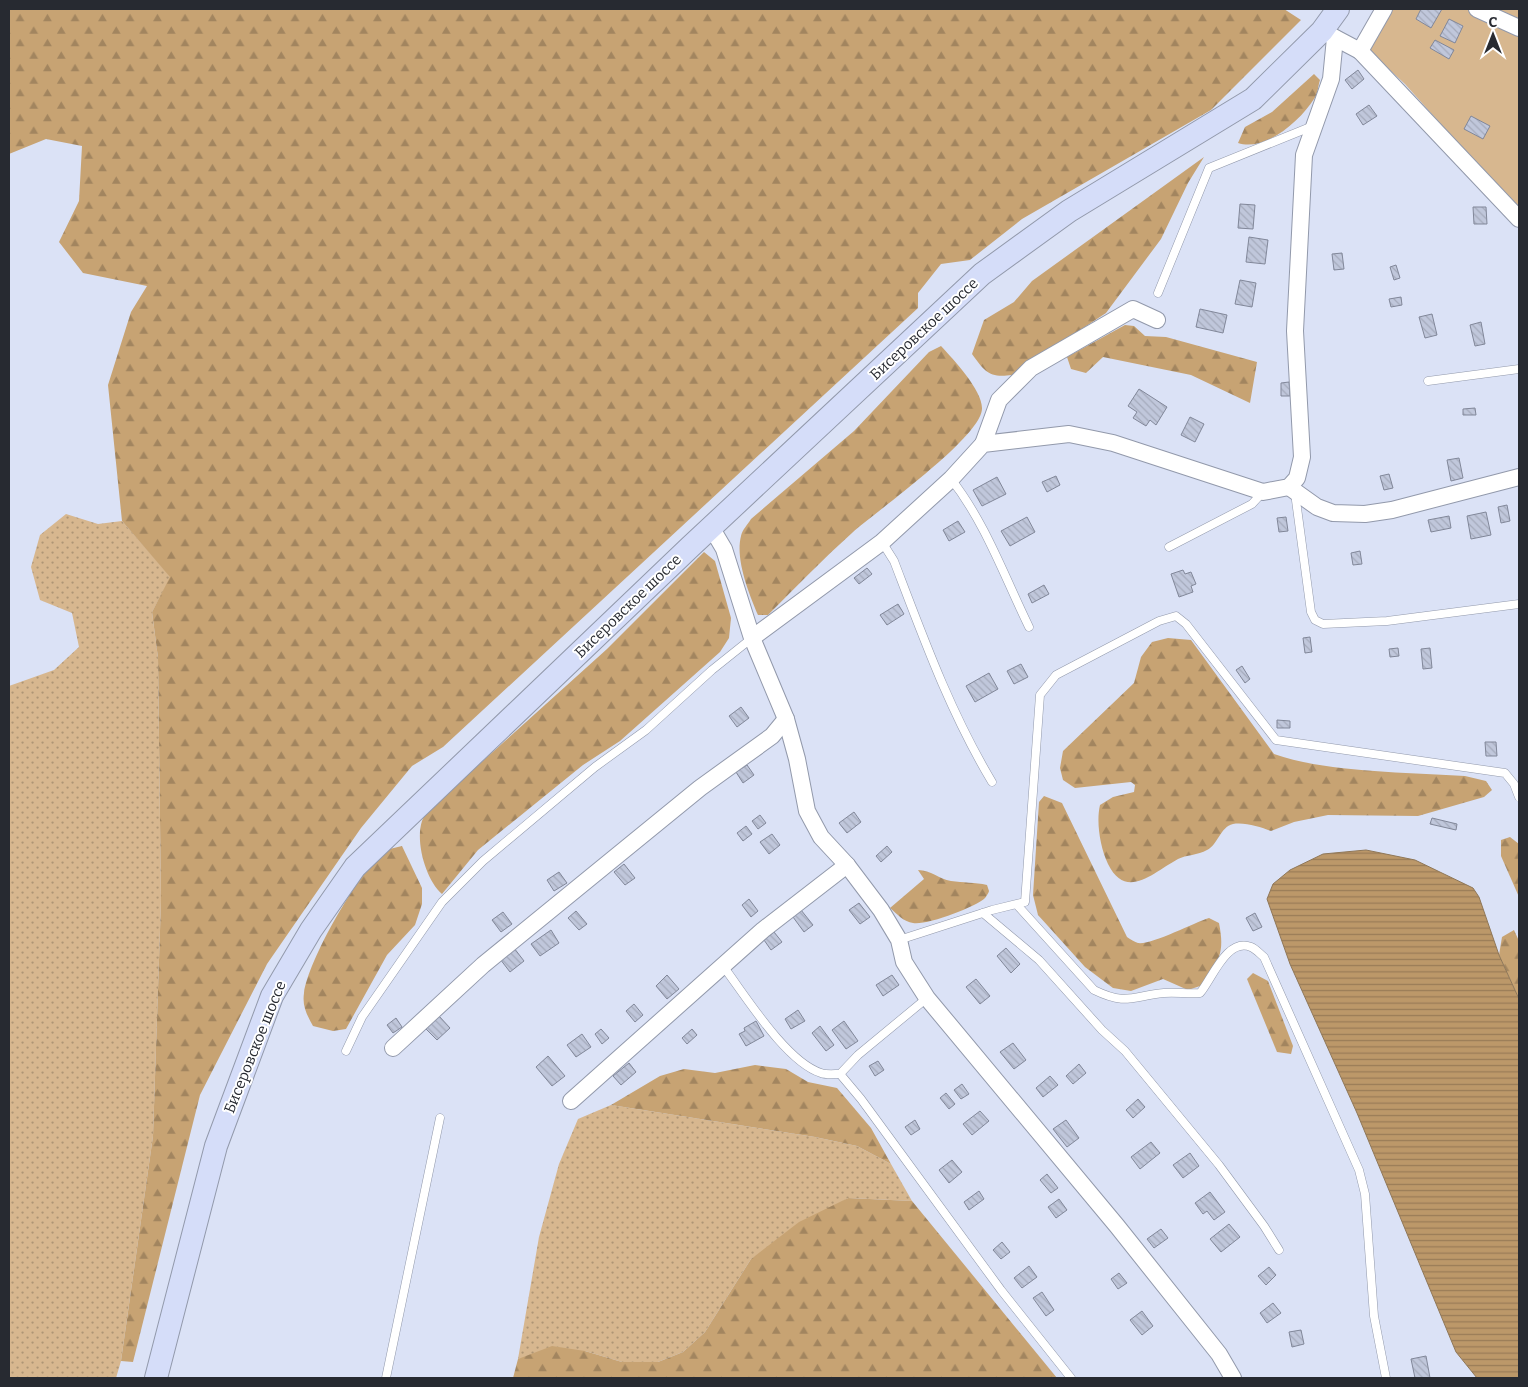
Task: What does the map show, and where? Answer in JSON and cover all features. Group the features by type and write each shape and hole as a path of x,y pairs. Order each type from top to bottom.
{"main road":[{"name":"Бисеровское шоссе","path":"156,1378 216,1146 272,996 316,922 355,867 711,526 982,274 1069,211 1253,99 1329,35 1338,9"}],"street":[{"path":"1360,51 1384,9"},
{"path":"1476,9 1519,28"},
{"path":"1292,489 1302,457 1295,331 1304,155 1331,79 1329,35 1360,51 1519,218"},
{"path":"752,638 882,542 951,479 983,444 1000,400 1031,368 1133,310 1157,320"},
{"path":"983,444 1069,434 1113,444 1263,492 1292,489 1317,507 1334,513 1365,514 1392,510 1519,477"},
{"path":"711,526 724,548 752,638 786,719 797,759 807,810 821,837 847,865 881,910 899,940 904,962 927,998 1117,1226 1219,1354 1233,1378"},
{"path":"393,1048 483,965 700,788 772,736 786,719"},
{"path":"571,1101 763,930 847,865"}],"lane":[{"path":"1158,293 1209,168 1315,125"},
{"path":"1428,381 1519,370"},
{"path":"951,479 963,495 982,529 1029,627"},
{"path":"1292,489 1305,579 1311,612 1315,620 1323,624 1387,621 1519,604"},
{"path":"1169,547 1252,504 1263,492"},
{"path":"882,542 894,561 946,693 970,745 992,782"},
{"path":"899,940 983,913 1018,906 1024,902 1040,696 1056,675 1159,620 1176,616 1186,624 1276,740 1298,745 1486,769 1505,774 1516,783 1519,797"},
{"path":"346,1050 367,1009 442,902 483,861 595,767 646,730 752,638"},
{"path":"1018,906 1094,990 1111,999 1137,999 1165,993 1200,993 1226,954 1238,946 1251,947 1264,957 1359,1170 1365,1194 1374,1316 1386,1378"},
{"path":"983,913 1007,930 1039,960 1102,1030 1124,1051 1219,1165 1264,1226 1279,1250"},
{"path":"723,966 779,1041 806,1066 822,1074 840,1074 858,1055 927,998"},
{"path":"840,1074 861,1099 1001,1290 1071,1378"},
{"path":"386,1378 440,1118"}],"shaded area":[{"path":"1389,9 1519,9 1519,212 1405,84 1365,47"},
{"path":"66,514 98,524 122,521 171,577 152,612 158,658 161,901 153,1136 121,1361 116,1378 9,1378 9,686 54,670 79,647 72,613 40,600 31,567 40,535"},
{"path":"1366,850 1415,860 1473,888 1479,897 1499,955 1519,999 1519,1378 1477,1378 1456,1352 1357,1113 1290,964 1267,899 1273,884 1290,870 1323,854"},
{"path":"611,1105 815,1137 857,1146 891,1164 912,1201 848,1198 751,1259 705,1332 683,1352 658,1362 622,1362 585,1351 518,1359 539,1237 559,1164 578,1119"}],"green space":[{"path":"9,9 1284,9 1301,20 1211,110 1022,219 970,260 941,264 918,293 918,308 443,747 412,766 361,828 267,964 200,1095 133,1362 121,1361 153,1136 161,901 158,658 152,612 170,577 122,521 108,385 131,312 147,286 83,273 59,242 79,201 82,146 46,139 9,154"},
{"path":"1314,74 1320,80 1316,95 1308,108 1291,125 1281,133 1259,143 1248,145 1238,143 1245,127 1272,112"},
{"path":"1204,157 1188,183 1161,239 1106,313 1012,375 998,376 984,369 972,354 984,320 1014,302 1032,281"},
{"path":"1125,325 1134,326 1145,336 1166,337 1257,362 1250,403 1191,375 1103,357 1086,373 1071,369 1067,357"},
{"path":"941,346 972,384 981,401 982,408 978,421 926,473 852,533 768,615 758,615 741,566 740,545 745,527 751,519 854,431 929,352"},
{"path":"704,552 715,561 731,618 729,638 720,652 620,741 583,765 478,850 442,894 431,880 421,850 420,830 426,814 607,649"},
{"path":"1168,638 1191,640 1274,754 1319,765 1343,768 1465,776 1486,781 1492,790 1484,797 1418,816 1328,815 1294,822 1271,831 1247,824 1233,824 1222,832 1211,848 1178,859 1141,880 1123,881 1115,875 1105,857 1098,819 1100,805 1113,797 1134,792 1135,785 1131,782 1075,788 1063,780 1060,768 1063,751 1134,683 1141,657 1152,642"},
{"path":"1044,796 1062,803 1127,937 1138,943 1144,943 1209,918 1219,923 1221,949 1217,962 1203,985 1188,990 1163,979 1131,991 1113,988 1085,967 1038,915 1033,895 1039,802"},
{"path":"1510,837 1519,844 1519,897 1501,856 1501,840"},
{"path":"402,846 422,888 422,904 415,925 387,955 346,1029 333,1031 313,1026 304,1006 304,993 314,961 323,942 345,902 368,868 384,852"},
{"path":"918,870 927,871 951,881 987,885 989,892 980,902 961,911 928,922 913,923 907,921 890,908 924,879"},
{"path":"1514,930 1519,941 1519,999 1499,955 1502,937"},
{"path":"1253,973 1268,981 1293,1046 1291,1054 1277,1052 1247,979"},
{"path":"755,1065 786,1069 808,1082 837,1088 871,1128 891,1164 857,1146 815,1137 611,1105 660,1076 684,1069 715,1073"},
{"path":"848,1198 912,1201 1057,1378 513,1378 518,1359 552,1346 585,1351 622,1362 658,1362 683,1352 705,1332 751,1259 799,1222"}],"building":[{"path":"1421,9 1442,9 1431,28 1416,19"},
{"path":"1449,19 1463,26 1455,43 1440,36"},
{"path":"1435,40 1454,50 1449,59 1430,48"},
{"path":"1358,70 1364,79 1352,89 1345,80"},
{"path":"1369,105 1377,116 1363,125 1356,114"},
{"path":"1471,116 1490,126 1483,139 1464,129"},
{"path":"1240,204 1255,205 1253,229 1238,228"},
{"path":"1473,207 1486,207 1487,224 1474,224"},
{"path":"1249,237 1268,240 1265,264 1246,262"},
{"path":"1342,253 1344,269 1334,270 1332,254"},
{"path":"1396,265 1400,278 1394,280 1390,267"},
{"path":"1240,280 1256,283 1252,307 1235,304"},
{"path":"1401,297 1402,305 1391,307 1389,299"},
{"path":"1200,309 1227,315 1223,333 1196,327"},
{"path":"1432,314 1437,335 1425,338 1419,317"},
{"path":"1481,322 1485,344 1475,346 1470,325"},
{"path":"1289,382 1290,396 1281,396 1281,383"},
{"path":"1139,389 1167,407 1156,425 1150,420 1146,426 1133,418 1137,412 1128,406"},
{"path":"1475,408 1476,415 1463,415 1463,409"},
{"path":"1190,417 1204,424 1195,442 1181,435"},
{"path":"1459,458 1463,478 1451,481 1447,460"},
{"path":"1389,474 1393,488 1384,490 1380,476"},
{"path":"1056,476 1060,485 1047,492 1042,482"},
{"path":"997,477 1006,494 982,506 973,490"},
{"path":"1507,505 1510,521 1501,523 1498,507"},
{"path":"1486,512 1491,535 1471,539 1467,516"},
{"path":"1449,516 1451,528 1431,532 1428,520"},
{"path":"1027,517 1035,532 1010,546 1001,531"},
{"path":"1286,517 1288,531 1279,532 1277,518"},
{"path":"958,521 965,532 949,541 943,530"},
{"path":"1360,551 1362,564 1353,565 1351,553"},
{"path":"867,568 872,574 859,584 854,578"},
{"path":"1183,570 1185,574 1191,572 1196,584 1191,586 1193,592 1179,597 1171,574"},
{"path":"1044,585 1049,594 1032,603 1028,594"},
{"path":"898,604 904,614 887,625 880,615"},
{"path":"1310,637 1312,652 1305,653 1303,638"},
{"path":"1398,648 1399,656 1390,657 1389,649"},
{"path":"1430,648 1432,668 1423,669 1421,649"},
{"path":"1021,664 1028,677 1014,684 1007,671"},
{"path":"1242,666 1250,679 1245,683 1236,670"},
{"path":"989,673 998,689 975,702 966,686"},
{"path":"741,707 749,718 737,727 729,716"},
{"path":"1277,720 1290,721 1290,728 1277,728"},
{"path":"1485,742 1496,742 1497,756 1486,756"},
{"path":"747,765 754,775 743,783 736,772"},
{"path":"854,812 861,822 847,833 839,823"},
{"path":"760,815 766,823 758,829 752,821"},
{"path":"1432,818 1457,824 1456,830 1430,824"},
{"path":"746,826 752,834 743,841 737,833"},
{"path":"772,834 780,845 769,854 760,842"},
{"path":"887,846 892,852 881,862 876,856"},
{"path":"624,864 635,878 625,885 614,872"},
{"path":"559,872 567,883 554,891 547,880"},
{"path":"749,899 758,911 751,917 742,905"},
{"path":"859,903 870,917 860,924 849,910"},
{"path":"801,910 813,925 804,932 793,917"},
{"path":"576,911 587,924 579,930 568,918"},
{"path":"503,912 512,924 501,932 492,920"},
{"path":"1255,913 1262,927 1253,931 1246,918"},
{"path":"551,930 559,943 540,956 531,944"},
{"path":"774,932 782,942 771,950 764,940"},
{"path":"514,948 524,961 510,972 500,959"},
{"path":"1006,948 1020,964 1011,973 997,956"},
{"path":"667,975 679,989 667,999 656,986"},
{"path":"892,975 899,985 883,996 876,985"},
{"path":"976,979 990,996 980,1004 966,987"},
{"path":"634,1004 643,1015 635,1022 626,1011"},
{"path":"798,1010 805,1021 791,1029 785,1019"},
{"path":"439,1016 450,1028 437,1040 426,1029"},
{"path":"396,1018 402,1027 393,1033 387,1025"},
{"path":"756,1021 764,1036 746,1046 739,1034 745,1031 744,1028"},
{"path":"844,1021 858,1041 846,1049 832,1030"},
{"path":"820,1026 834,1045 826,1051 812,1033"},
{"path":"601,1029 609,1038 602,1044 595,1034"},
{"path":"692,1029 697,1035 687,1044 682,1038"},
{"path":"582,1034 591,1047 576,1057 567,1045"},
{"path":"1013,1043 1026,1060 1014,1069 1000,1052"},
{"path":"548,1056 565,1076 552,1086 536,1067"},
{"path":"878,1061 884,1070 875,1076 869,1066"},
{"path":"629,1063 636,1072 621,1085 613,1076"},
{"path":"1079,1064 1086,1073 1073,1084 1066,1076"},
{"path":"1050,1076 1058,1085 1043,1097 1036,1088"},
{"path":"962,1084 969,1094 961,1099 954,1090"},
{"path":"946,1093 955,1104 949,1109 940,1098"},
{"path":"1138,1099 1145,1107 1133,1118 1126,1110"},
{"path":"980,1111 989,1121 972,1135 963,1124"},
{"path":"915,1120 920,1129 911,1135 905,1127"},
{"path":"1066,1120 1079,1138 1067,1147 1053,1129"},
{"path":"1151,1142 1160,1153 1140,1169 1131,1157"},
{"path":"1190,1153 1199,1166 1183,1178 1173,1165"},
{"path":"952,1160 962,1172 949,1183 939,1170"},
{"path":"1047,1174 1058,1188 1051,1193 1040,1180"},
{"path":"979,1191 984,1199 969,1210 964,1202"},
{"path":"1210,1192 1225,1212 1214,1220 1207,1211 1203,1214 1195,1203"},
{"path":"1059,1199 1067,1210 1056,1218 1048,1207"},
{"path":"1229,1224 1240,1237 1221,1252 1210,1239"},
{"path":"1161,1229 1168,1238 1154,1248 1147,1239"},
{"path":"1002,1242 1010,1252 1001,1259 993,1250"},
{"path":"1029,1266 1037,1277 1022,1288 1014,1278"},
{"path":"1269,1267 1276,1275 1266,1285 1258,1276"},
{"path":"1119,1273 1127,1283 1118,1289 1111,1279"},
{"path":"1042,1292 1054,1310 1046,1316 1033,1298"},
{"path":"1273,1303 1281,1313 1267,1323 1260,1313"},
{"path":"1142,1311 1153,1326 1142,1335 1130,1320"},
{"path":"1301,1330 1304,1344 1292,1347 1289,1332"},
{"path":"1426,1356 1430,1378 1415,1378 1411,1359"}]}
